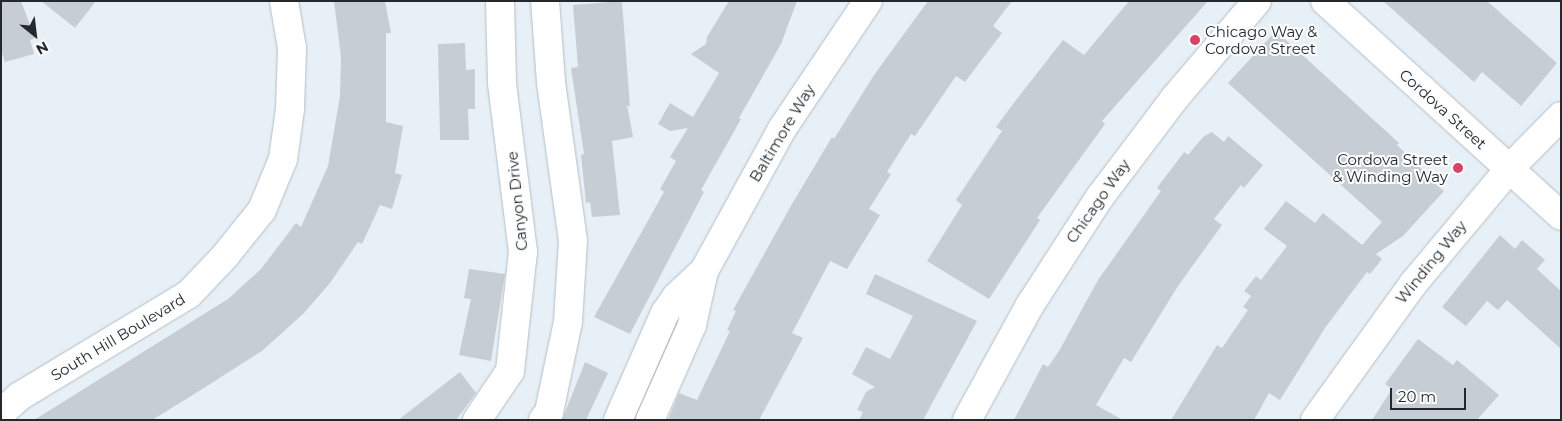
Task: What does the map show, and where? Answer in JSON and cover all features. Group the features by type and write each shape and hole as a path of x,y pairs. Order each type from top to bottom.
{"street":[{"name":"South Hill Boulevard","path":"1,413 20,396 189,294 225,256 262,210 283,159 290,109 292,48 284,1"},
{"name":"Canyon Drive","path":"477,420 510,371 523,252 502,83 500,1"},
{"path":"543,420 549,412 568,322 573,241 551,82 545,1"},
{"name":"Baltimore Way","path":"650,420 692,325 704,270 782,129 868,1"},
{"name":"Chicago Way","path":"967,420 1030,305 1100,197 1174,99 1257,1"},
{"name":"Cordova Street","path":"1325,1 1561,216"},
{"name":"Winding Way","path":"1315,420 1412,284 1510,169 1561,116"},
{"name":"Baltimore Way","path":"618,420 665,313 676,297 704,270"}],"building":[{"path":"1,1 21,1 35,38 30,40 34,54 5,62 1,50"},
{"path":"41,1 96,1 75,28"},
{"path":"334,1 385,1 391,33 386,33 386,122 403,126 395,173 402,175 392,209 380,205 362,244 358,242 330,283 304,313 262,351 152,420 34,420 228,299 261,269 296,223 301,227 328,166 340,96 341,57"},
{"path":"622,1 630,107 627,105 633,137 612,141 620,215 592,217 590,202 586,203 581,155 584,154 571,68 578,67 573,5"},
{"path":"729,1 797,1 781,44 701,190 704,192 630,334 594,317 664,192 660,189 676,161 670,157 688,128 670,131 658,124 670,103 693,117 719,73 691,54 706,44 707,37"},
{"path":"928,1 1012,1 993,26 1002,33 965,82 956,76 915,136 911,134 887,172 891,174 869,209 880,215 847,269 830,261 792,333 803,338 759,420 668,420 679,393 697,400 730,331 727,330 736,311 733,310 792,204 832,137 834,139 874,75"},
{"path":"1129,1 1208,1 1102,121 1105,124 1037,218 1040,220 989,299 927,261 962,205 956,200 1002,131 996,127 1016,100 1063,40 1084,55"},
{"path":"1383,1 1487,1 1557,63 1521,106 1482,72 1474,82"},
{"path":"1276,31 1399,143 1397,145 1426,173 1424,174 1444,191 1403,236 1376,254 1382,259 1370,274 1367,272 1325,328 1280,400 1269,393 1254,420 1171,420 1217,345 1222,348 1248,310 1243,307 1251,296 1244,291 1256,276 1261,280 1287,246 1264,229 1286,201 1315,223 1323,213 1362,245 1382,222 1228,83"},
{"path":"465,43 466,70 475,69 475,109 468,109 469,140 440,140 438,44"},
{"path":"1212,132 1224,142 1228,136 1263,165 1244,188 1241,185 1214,219 1222,225 1178,286 1131,362 1124,358 1096,405 1123,420 1014,420 1043,364 1048,367 1059,351 1098,280 1161,191 1157,188 1184,152 1188,155 1203,137"},
{"path":"1500,235 1515,249 1522,240 1545,260 1537,269 1561,291 1561,349 1507,300 1498,310 1487,301 1466,326 1442,307"},
{"path":"469,269 505,274 491,361 459,355 471,299 464,298"},
{"path":"875,274 977,321 923,420 859,420 863,412 857,410 866,392 875,387 852,374 866,347 890,359 913,316 866,294"},
{"path":"1418,339 1453,365 1457,360 1499,395 1477,420 1372,420 1392,389 1385,384"},
{"path":"585,362 608,373 586,420 562,420"},
{"path":"460,372 476,393 456,420 398,420"}],"place":[{"name":"Chicago Way & Cordova Street","path":"1195,40"},
{"name":"Cordova Street & Winding Way","path":"1458,168"}]}
